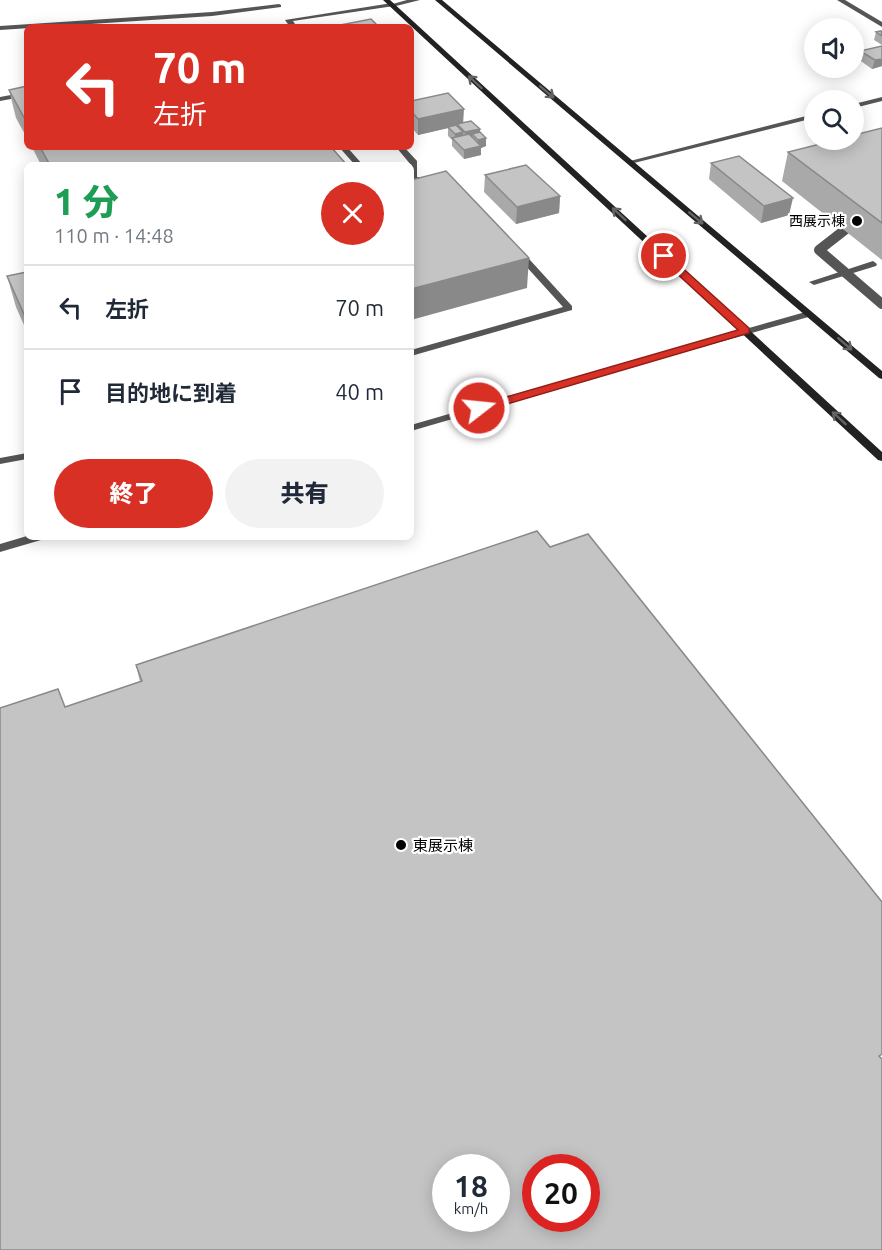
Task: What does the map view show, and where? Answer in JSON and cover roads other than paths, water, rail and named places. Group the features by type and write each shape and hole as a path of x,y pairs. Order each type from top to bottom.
{"main road":[{"path":"438,0 882,376"},
{"path":"389,2 413,24"},
{"path":"414,25 882,458"}],"street":[{"path":"288,20 389,2 417,0"},
{"path":"840,0 882,25"},
{"path":"61,24 212,14 277,3 291,24"},
{"path":"0,28 24,26"},
{"path":"0,99 24,95"},
{"path":"864,104 882,99"},
{"path":"630,162 804,118"},
{"path":"346,150 356,162"},
{"path":"403,150 413,162"},
{"path":"414,178 443,184"},
{"path":"859,219 819,250 882,304"},
{"path":"414,352 569,308 507,241"},
{"path":"814,282 873,264"},
{"path":"414,427 809,314"},
{"path":"0,461 24,457"},
{"path":"0,548 27,540"}],"place":[{"name":"西展示棟","path":"857,221"},
{"name":"東展示棟","path":"401,845"}]}
